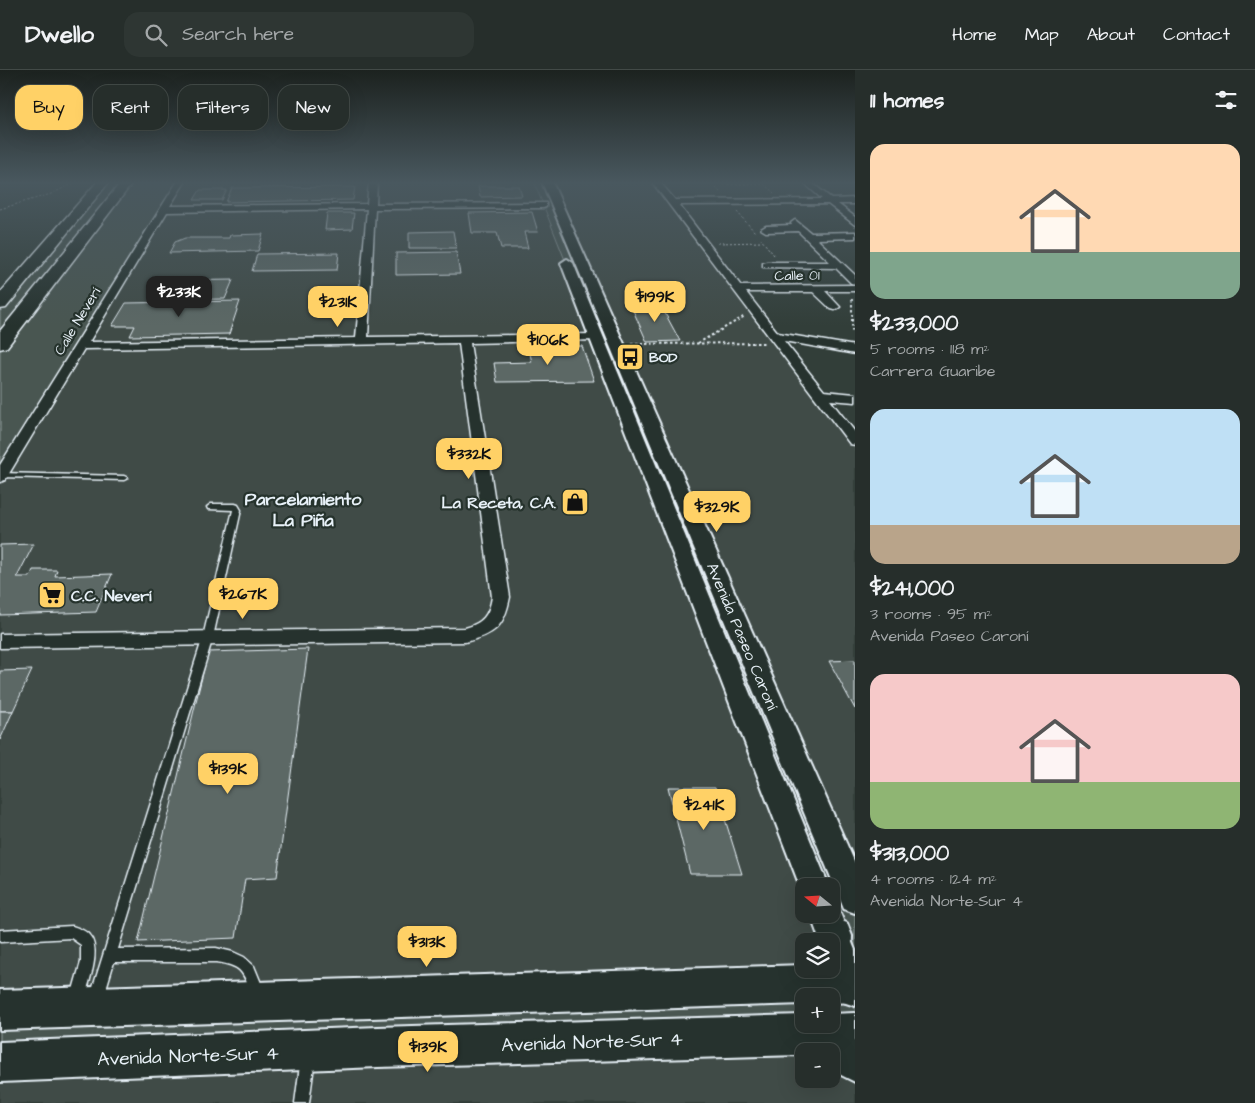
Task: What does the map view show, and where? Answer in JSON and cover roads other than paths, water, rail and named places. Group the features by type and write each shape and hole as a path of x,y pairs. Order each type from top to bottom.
{"main road":[{"path":"0,304 62,230"},
{"path":"0,343 89,230"},
{"path":"810,984 823,977 832,968 829,925"},
{"path":"0,1010 810,984 854,985"},
{"name":"Avenida Norte-Sur 4","path":"0,1062 309,1050 855,1033"},
{"path":"798,1035 834,1048 855,1062"}],"street":[{"name":"Calle Neverí","path":"0,476 151,230"},
{"path":"362,341 369,230"},
{"name":"Avenida Paseo Caroní","path":"554,230 811,878"},
{"name":"Avenida Paseo Caroní","path":"568,230 855,898"},
{"path":"694,230 855,441"},
{"path":"803,230 855,282"},
{"path":"809,236 855,235"},
{"path":"767,265 838,265"},
{"path":"815,288 835,307"},
{"name":"Calle 01","path":"739,289 815,288 853,292"},
{"path":"79,346 597,337"},
{"path":"778,339 855,350"},
{"path":"0,641 465,635 480,631 493,623 499,610 501,597 464,340"},
{"path":"820,395 855,398"},
{"path":"829,925 854,985"}],"lane":[{"path":"0,476 124,478"},
{"path":"85,1006 110,956 208,637 237,510 235,507 211,507"},
{"path":"0,936 72,932 82,936 88,944 85,1006"},
{"path":"110,956 216,955 231,957 244,965 254,976 259,1001"},
{"path":"302,1103 309,1050"}],"place":[{"name":"BOD","path":"630,357"},
{"name":"La Receta, C.A.","path":"575,502"},
{"name":"C.C. Neverí","path":"52,595"}],"district":[{"name":"Parcelamiento La Piña","path":"303,509"}]}
